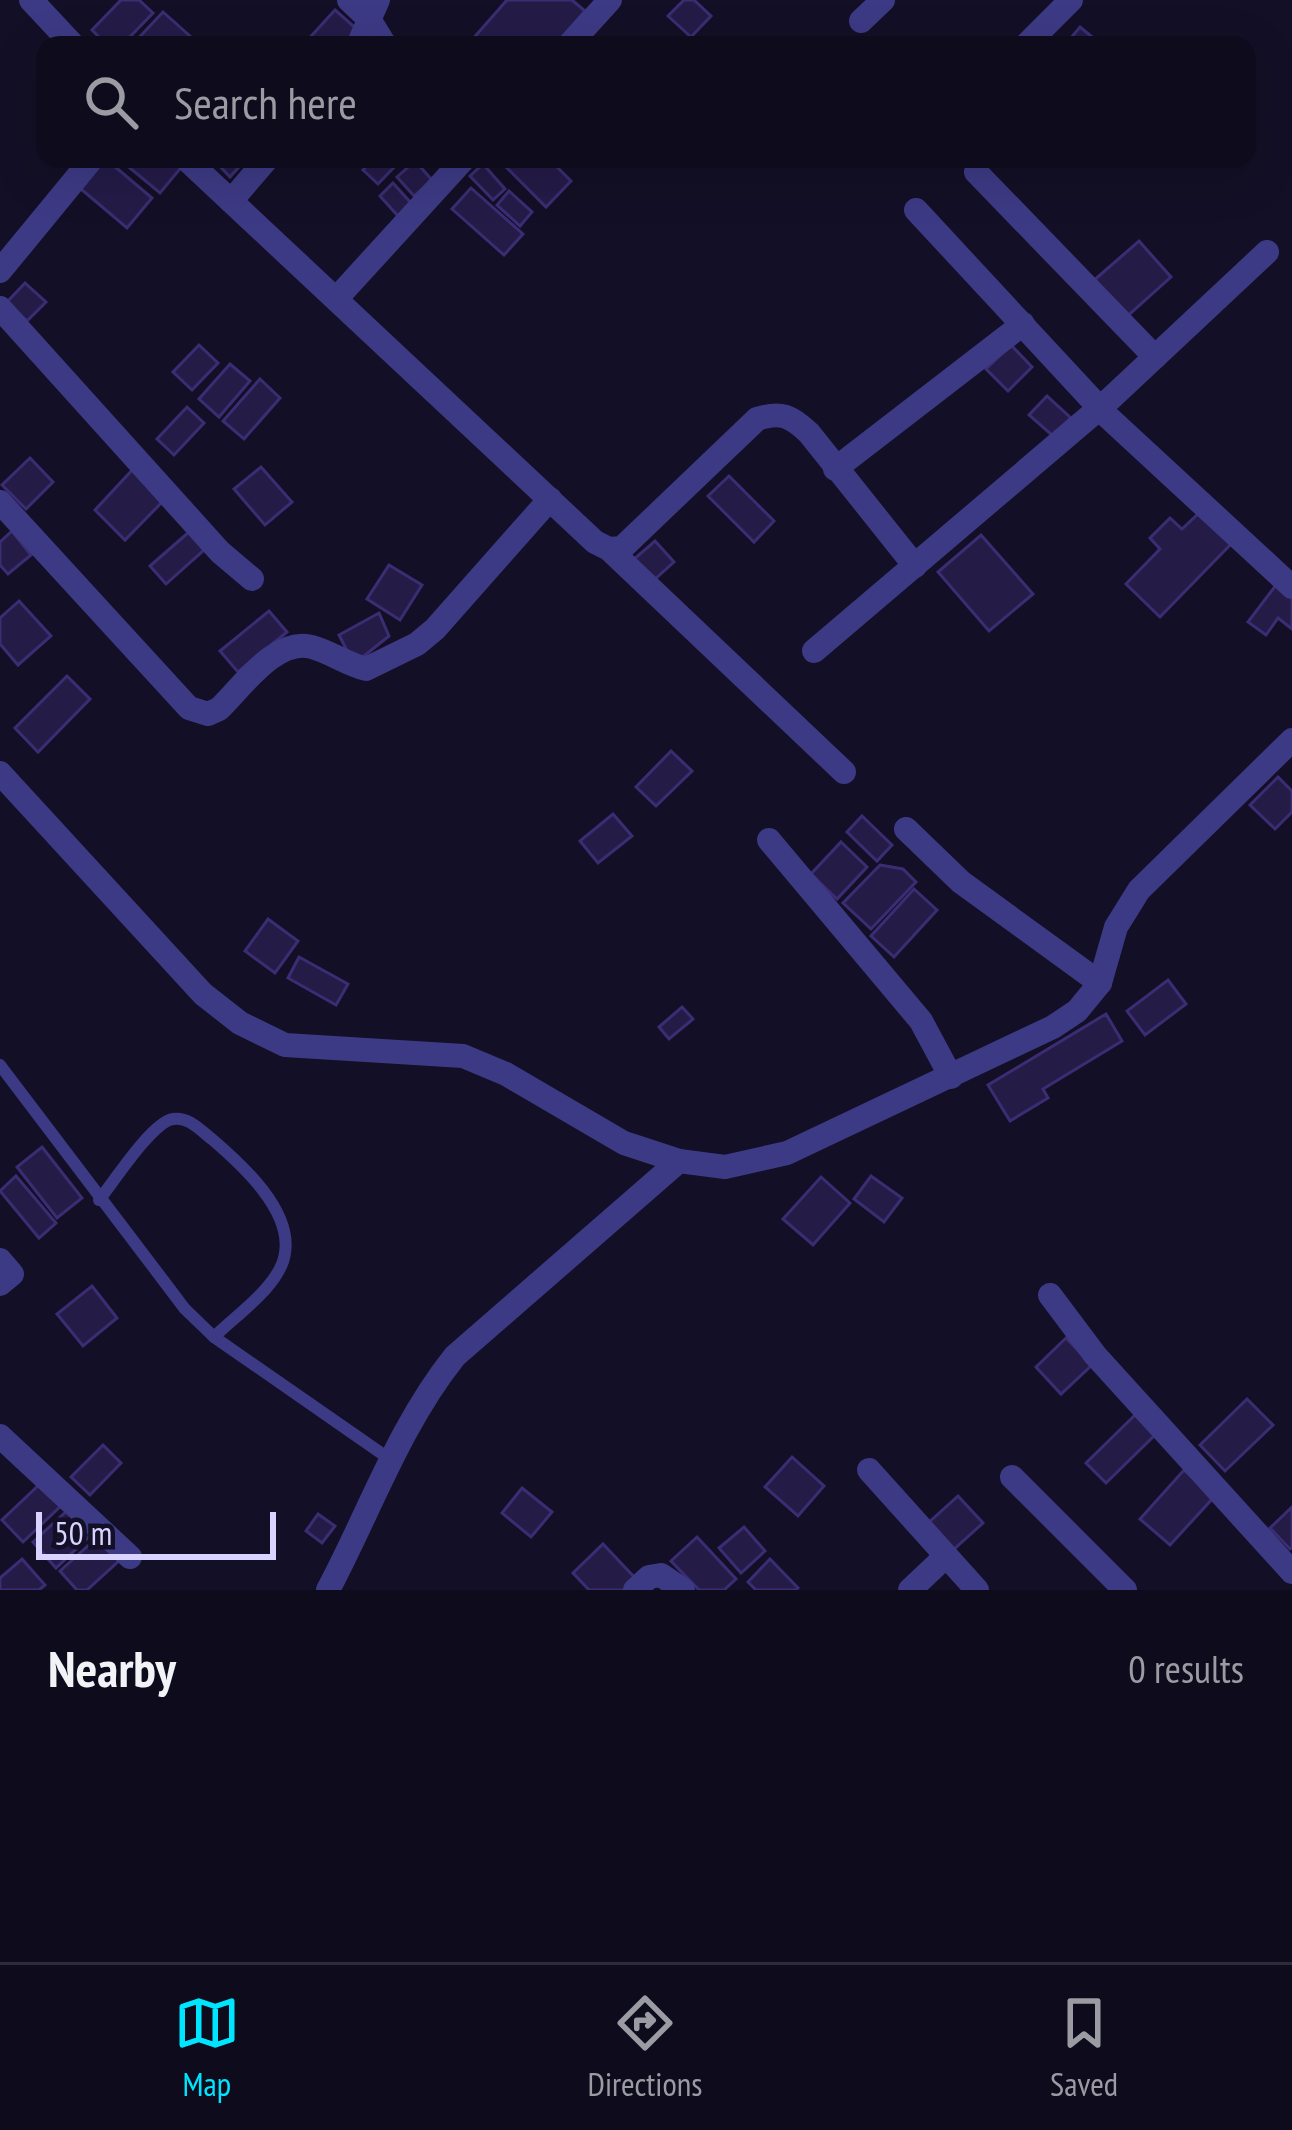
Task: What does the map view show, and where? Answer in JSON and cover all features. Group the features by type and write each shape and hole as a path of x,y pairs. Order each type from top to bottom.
{"street":[{"path":"32,0 65,36"},
{"path":"349,0 374,9"},
{"path":"577,36 610,0"},
{"path":"861,21 883,0"},
{"path":"1035,36 1071,0"},
{"path":"0,271 85,168"},
{"path":"195,168 844,772"},
{"path":"231,200 259,168"},
{"path":"337,298 456,168"},
{"path":"976,172 1155,357"},
{"path":"916,210 1100,407 1292,587"},
{"path":"814,651 1100,407 1267,251"},
{"path":"0,308 220,552 252,579"},
{"path":"835,470 1022,324"},
{"path":"608,549 622,548 757,419 777,412 792,417 809,433 915,566"},
{"path":"0,502 188,708 208,715 278,652 291,646 309,646 366,669 417,644 550,499"},
{"path":"0,773 203,994 240,1023 285,1045 463,1056 506,1074 624,1143 679,1161 724,1167 787,1153 947,1067 1052,1028 1077,1011 1100,983 1125,907 1283,750 1292,779"},
{"path":"906,830 961,882 1100,983"},
{"path":"769,840 878,967 929,1034 947,1067"},
{"path":"328,1590 428,1389 455,1356 679,1161"},
{"path":"0,1260 12,1274 0,1284"},
{"path":"1050,1295 1095,1355 1292,1572"},
{"path":"0,1436 130,1557"},
{"path":"868,1470 976,1590"},
{"path":"1012,1477 1125,1590"},
{"path":"910,1590 946,1556"},
{"path":"635,1590 649,1577 662,1575 683,1590"}],"lane":[{"path":"0,1065 185,1309 214,1336 391,1460"},
{"path":"99,1200 157,1128 173,1118 190,1121 249,1171 286,1238 285,1258 275,1276 214,1336"}],"building":[{"path":"121,0 139,0 153,13 131,36 98,36 92,30"},
{"path":"507,0 572,0 585,11 563,36 475,36"},
{"path":"684,0 694,0 711,16 690,36 668,16"},
{"path":"335,10 359,31 354,36 311,36"},
{"path":"163,12 190,36 140,36"},
{"path":"88,168 117,168 152,198 127,228 75,184"},
{"path":"130,168 181,168 160,193"},
{"path":"365,168 393,168 378,184"},
{"path":"407,168 421,168 432,180 414,196 397,177"},
{"path":"487,168 505,189 493,200 470,176"},
{"path":"507,168 558,168 571,181 546,207"},
{"path":"393,183 411,203 398,216 380,196"},
{"path":"471,188 523,234 504,255 452,209"},
{"path":"509,191 532,212 520,226 497,205"},
{"path":"1139,241 1171,277 1124,319 1092,282"},
{"path":"25,283 46,302 27,321 7,302"},
{"path":"199,345 218,363 192,390 173,372"},
{"path":"1011,345 1032,367 1008,391 986,369"},
{"path":"230,364 250,381 219,417 199,399"},
{"path":"260,379 280,398 244,439 223,421"},
{"path":"1047,396 1071,418 1053,436 1029,415"},
{"path":"187,407 204,423 174,455 157,439"},
{"path":"30,458 53,482 26,509 2,485"},
{"path":"136,466 167,497 125,540 95,510"},
{"path":"261,467 292,502 265,525 234,489"},
{"path":"729,476 774,521 754,542 708,496"},
{"path":"1200,512 1232,543 1160,617 1126,584 1160,549 1150,538 1170,518 1182,529"},
{"path":"12,531 31,555 8,574 0,565 0,542"},
{"path":"189,532 204,550 166,584 150,566"},
{"path":"981,535 1033,594 989,631 938,572"},
{"path":"655,541 674,562 654,580 634,559"},
{"path":"389,565 422,585 400,620 367,599"},
{"path":"1276,585 1292,597 1292,629 1278,618 1266,635 1248,622"},
{"path":"19,601 51,636 18,665 0,644 0,618"},
{"path":"269,611 287,632 238,672 220,651"},
{"path":"379,613 389,636 354,664 339,635"},
{"path":"67,676 90,699 38,752 15,728"},
{"path":"671,751 692,771 656,806 636,787"},
{"path":"1278,777 1292,791 1292,812 1275,829 1250,805"},
{"path":"613,814 632,836 598,863 580,841"},
{"path":"862,816 892,845 877,861 847,832"},
{"path":"841,842 867,867 837,899 811,874"},
{"path":"880,865 903,869 916,882 871,929 843,903"},
{"path":"914,889 937,910 894,957 871,936"},
{"path":"268,919 298,941 275,973 245,951"},
{"path":"299,957 348,984 336,1005 288,978"},
{"path":"1168,980 1186,1004 1145,1035 1127,1011"},
{"path":"682,1007 693,1019 669,1039 659,1027"},
{"path":"1106,1014 1122,1041 1043,1089 1048,1098 1010,1121 988,1085"},
{"path":"42,1147 82,1198 57,1218 17,1167"},
{"path":"16,1176 56,1223 39,1238 0,1191"},
{"path":"871,1176 902,1198 884,1222 854,1199"},
{"path":"821,1177 850,1203 813,1245 783,1219"},
{"path":"92,1286 117,1318 83,1346 57,1314"},
{"path":"1066,1338 1092,1365 1061,1394 1036,1367"},
{"path":"1247,1399 1273,1425 1225,1471 1200,1445"},
{"path":"1135,1415 1155,1435 1106,1483 1086,1463"},
{"path":"103,1445 121,1463 90,1495 71,1477"},
{"path":"792,1457 824,1486 798,1516 765,1487"},
{"path":"1184,1470 1214,1497 1170,1545 1140,1519"},
{"path":"43,1481 64,1503 23,1542 2,1520"},
{"path":"522,1488 552,1512 531,1537 502,1513"},
{"path":"958,1496 983,1523 952,1551 927,1524"},
{"path":"1292,1507 1292,1548 1290,1549 1270,1528"},
{"path":"70,1508 93,1533 56,1568 33,1542"},
{"path":"318,1514 335,1526 322,1543 306,1531"},
{"path":"744,1527 765,1551 741,1573 719,1548"},
{"path":"99,1536 120,1560 87,1590 77,1590 60,1571"},
{"path":"697,1537 736,1579 724,1590 699,1590 671,1561"},
{"path":"603,1544 636,1579 624,1590 589,1590 573,1573"},
{"path":"22,1559 45,1585 39,1590 0,1590 0,1578"},
{"path":"770,1559 796,1590 756,1590 748,1582"}]}
